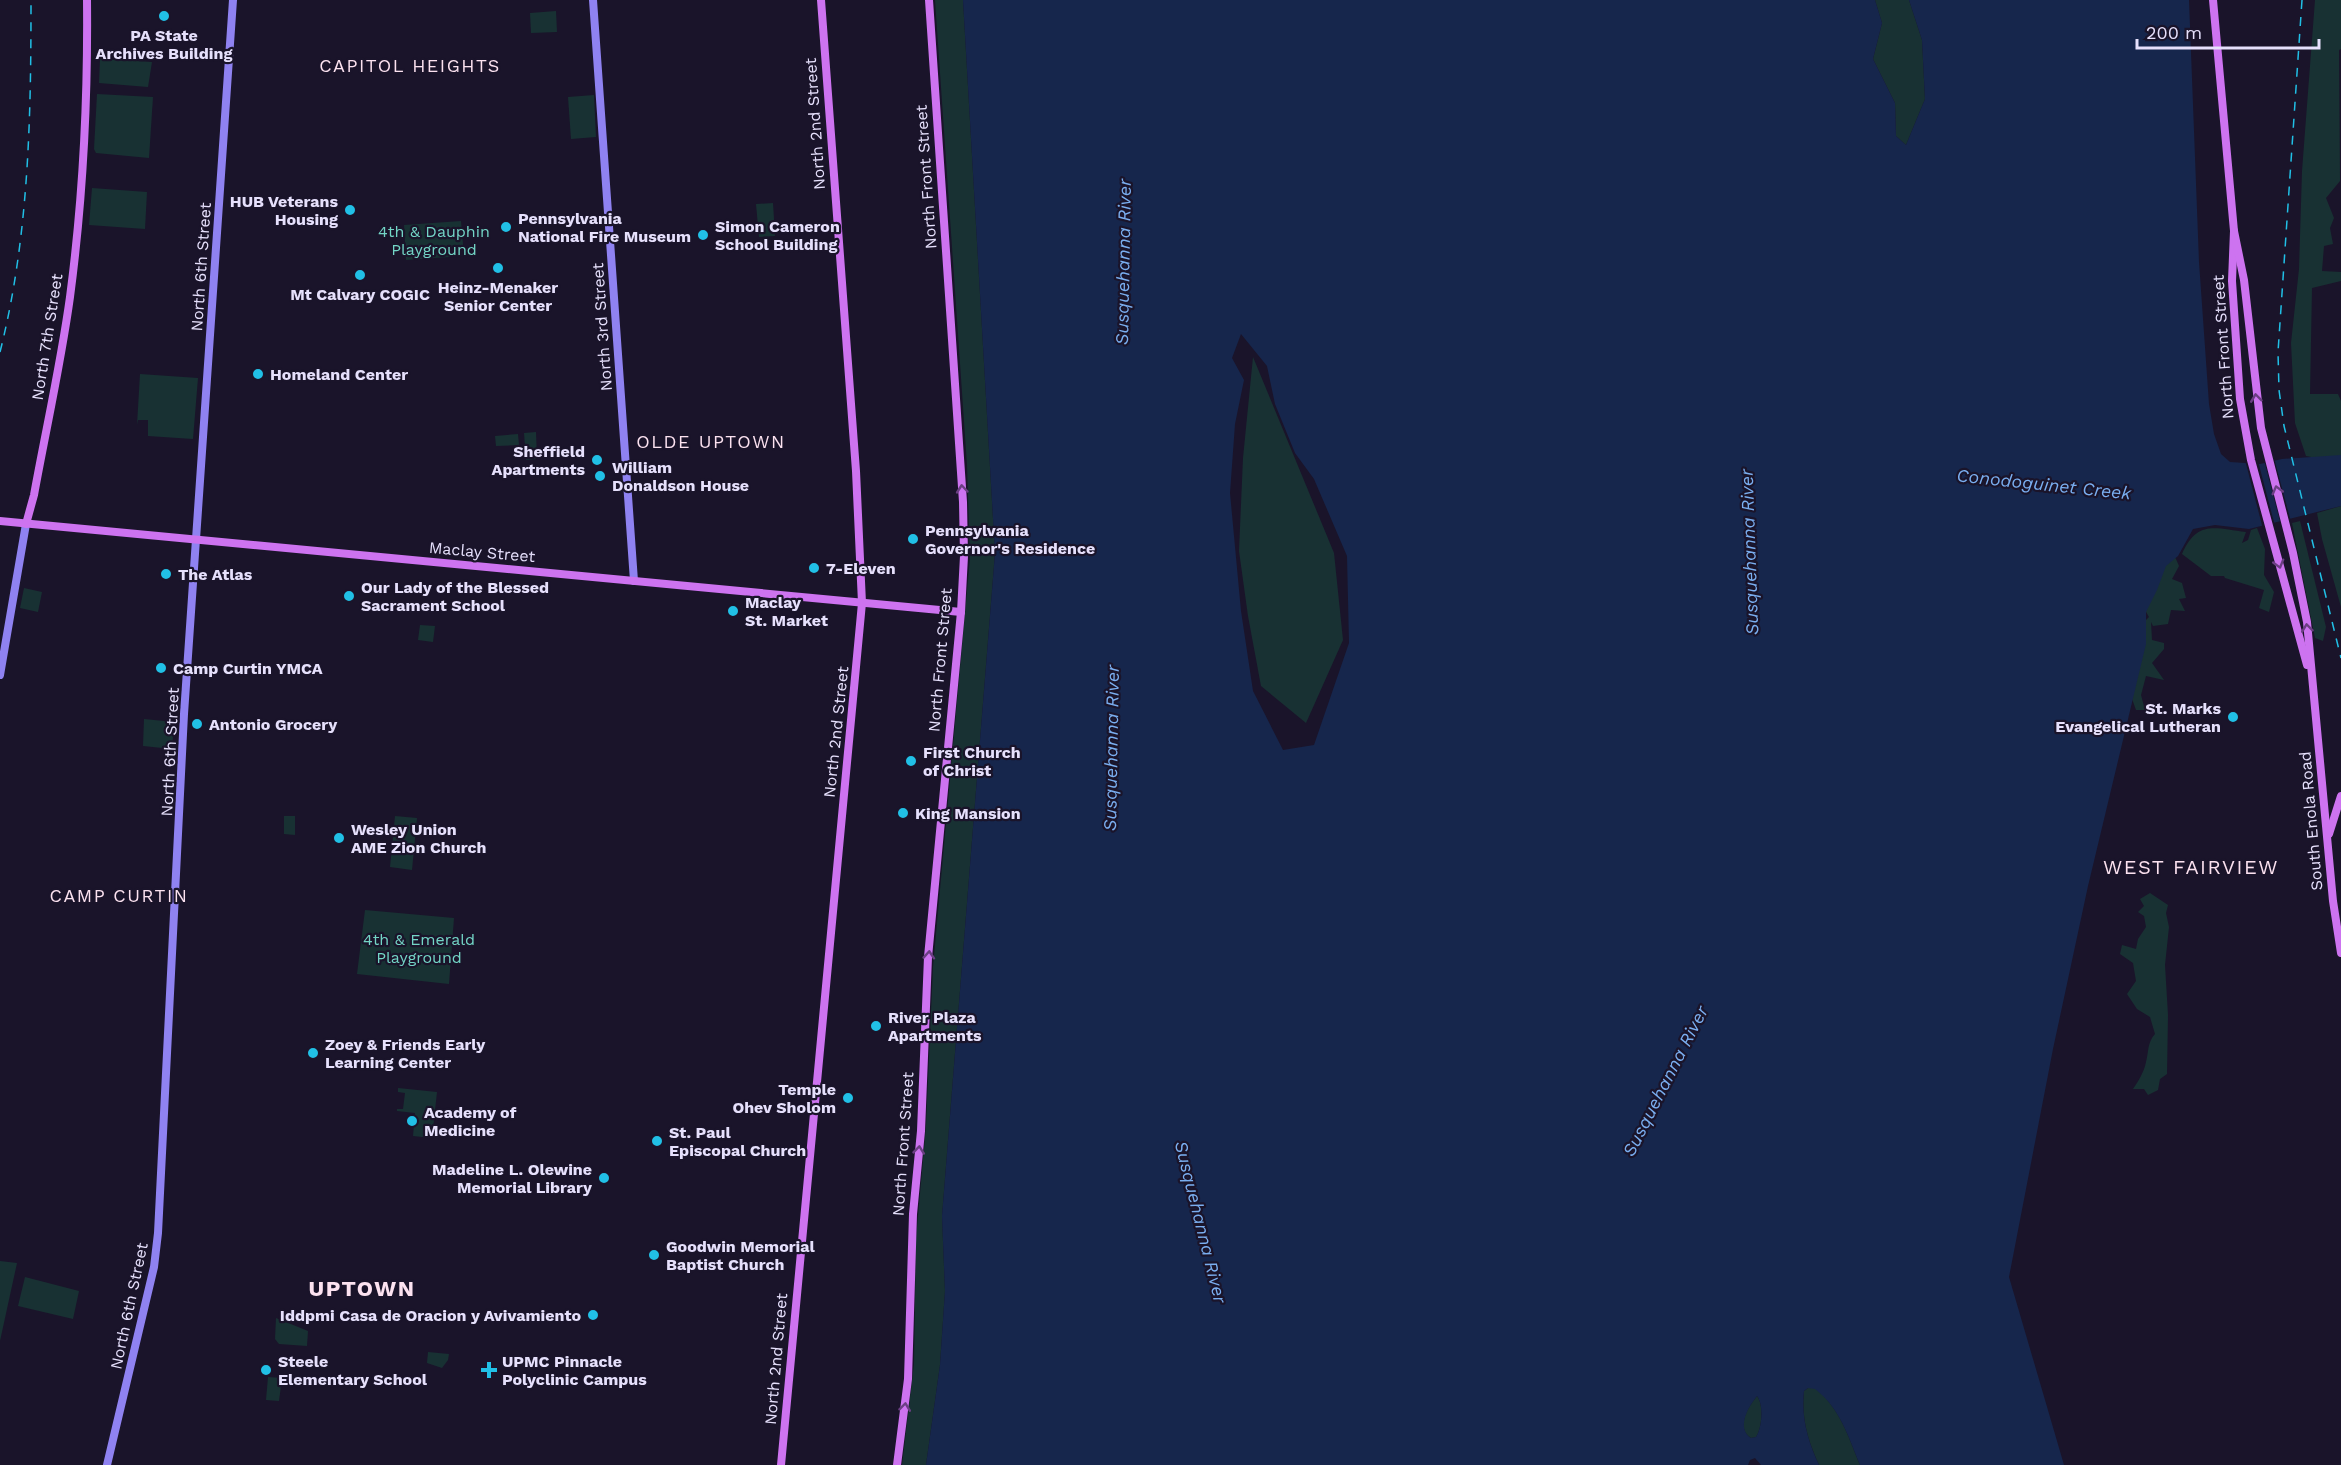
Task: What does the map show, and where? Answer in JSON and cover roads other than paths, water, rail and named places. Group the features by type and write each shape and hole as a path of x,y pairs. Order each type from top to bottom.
{"main road":[{"name":"North 7th Street","path":"0,675 26,524 34,495 58,367 72,280 84,158 87,0"},
{"name":"North 6th Street","path":"107,1465 154,1267 157,1239 184,714 232,0"},
{"name":"North 3rd Street","path":"593,0 633,581"},
{"name":"North 2nd Street","path":"781,1465 862,603 856,471 821,0"},
{"name":"North Front Street","path":"897,1465 908,1378 913,1214 921,1131 928,957 961,612 964,556 963,502 929,0"},
{"name":"North Front Street","path":"2213,0 2234,231 2244,280 2257,404 2286,525"},
{"name":"North Front Street","path":"2234,231 2232,281 2238,382 2251,460 2269,530"},
{"name":"Maclay Street","path":"0,521 961,612"},
{"name":"South Enola Road","path":"2286,525 2301,590 2313,686 2333,901 2341,953"},
{"name":"South Enola Road","path":"2269,530 2313,686"},
{"path":"2328,837 2341,796"}],"water":[{"path":"963,0 1875,0 1882,23 1873,59 1895,103 1896,136 1906,145 1925,99 1922,40 1909,0 2189,0 2199,262 2209,404 2214,434 2221,454 2230,462 2260,464 2282,459 2341,455 2341,506 2249,529 2215,525 2193,529 2178,556 2166,566 2146,612 2146,644 2088,886 2053,1049 2009,1277 2064,1465 1860,1465 1847,1433 1831,1405 1815,1389 1808,1388 1804,1391 1803,1401 1805,1420 1819,1465 1761,1465 1755,1458 1750,1460 1748,1465 926,1465 940,1365 945,1291 942,1216 995,553","holes":["1241,334 1267,366 1275,404 1295,453 1314,479 1347,556 1349,643 1314,745 1283,750 1253,691 1241,611 1230,493 1235,424 1244,380 1232,358","1757,1396 1761,1405 1761,1422 1756,1437 1751,1438 1744,1429 1744,1423 1747,1411"]}],"railway":[{"path":"0,352 10,309 23,221 29,133 31,0"},
{"path":"2302,0 2278,352 2279,390 2284,426 2341,658"}],"place":[{"name":"PA State Archives Building","path":"164,16"},
{"name":"HUB Veterans Housing","path":"350,210"},
{"name":"Pennsylvania National Fire Museum","path":"506,227"},
{"name":"Simon Cameron School Building","path":"703,235"},
{"name":"Heinz-Menaker Senior Center","path":"498,268"},
{"name":"Mt Calvary COGIC","path":"360,275"},
{"name":"Homeland Center","path":"258,374"},
{"name":"Sheffield Apartments","path":"597,460"},
{"name":"William Donaldson House","path":"600,476"},
{"name":"Pennsylvania Governor's Residence","path":"913,539"},
{"name":"7-Eleven","path":"814,568"},
{"name":"The Atlas","path":"166,574"},
{"name":"Our Lady of the Blessed Sacrament School","path":"349,596"},
{"name":"Maclay St. Market","path":"733,611"},
{"name":"Camp Curtin YMCA","path":"161,668"},
{"name":"St. Marks Evangelical Lutheran","path":"2233,717"},
{"name":"Antonio Grocery","path":"197,724"},
{"name":"First Church of Christ","path":"911,761"},
{"name":"King Mansion","path":"903,813"},
{"name":"Wesley Union AME Zion Church","path":"339,838"},
{"name":"River Plaza Apartments","path":"876,1026"},
{"name":"Zoey & Friends Early Learning Center","path":"313,1053"},
{"name":"Temple Ohev Sholom","path":"848,1098"},
{"name":"Academy of Medicine","path":"412,1121"},
{"name":"St. Paul Episcopal Church","path":"657,1141"},
{"name":"Madeline L. Olewine Memorial Library","path":"604,1178"},
{"name":"Goodwin Memorial Baptist Church","path":"654,1255"},
{"name":"Iddpmi Casa de Oracion y Avivamiento","path":"593,1315"},
{"name":"Steele Elementary School","path":"266,1370"},
{"name":"UPMC Pinnacle Polyclinic Campus","path":"489,1370"}],"district":[{"name":"CAPITOL HEIGHTS","path":"410,65"},
{"name":"OLDE UPTOWN","path":"711,441"},
{"name":"WEST FAIRVIEW","path":"2191,867"},
{"name":"CAMP CURTIN","path":"119,895"},
{"name":"UPTOWN","path":"362,1288"}],"park label":[{"name":"4th & Dauphin Playground","path":"434,240"},
{"name":"4th & Emerald Playground","path":"419,948"}],"water label":[{"name":"Susquehanna River","path":"1123,262"},
{"name":"Conodoguinet Creek","path":"2044,484"},
{"name":"Susquehanna River","path":"1749,552"},
{"name":"Susquehanna River","path":"1111,748"},
{"name":"Susquehanna River","path":"1665,1081"},
{"name":"Susquehanna River","path":"1201,1222"}]}
